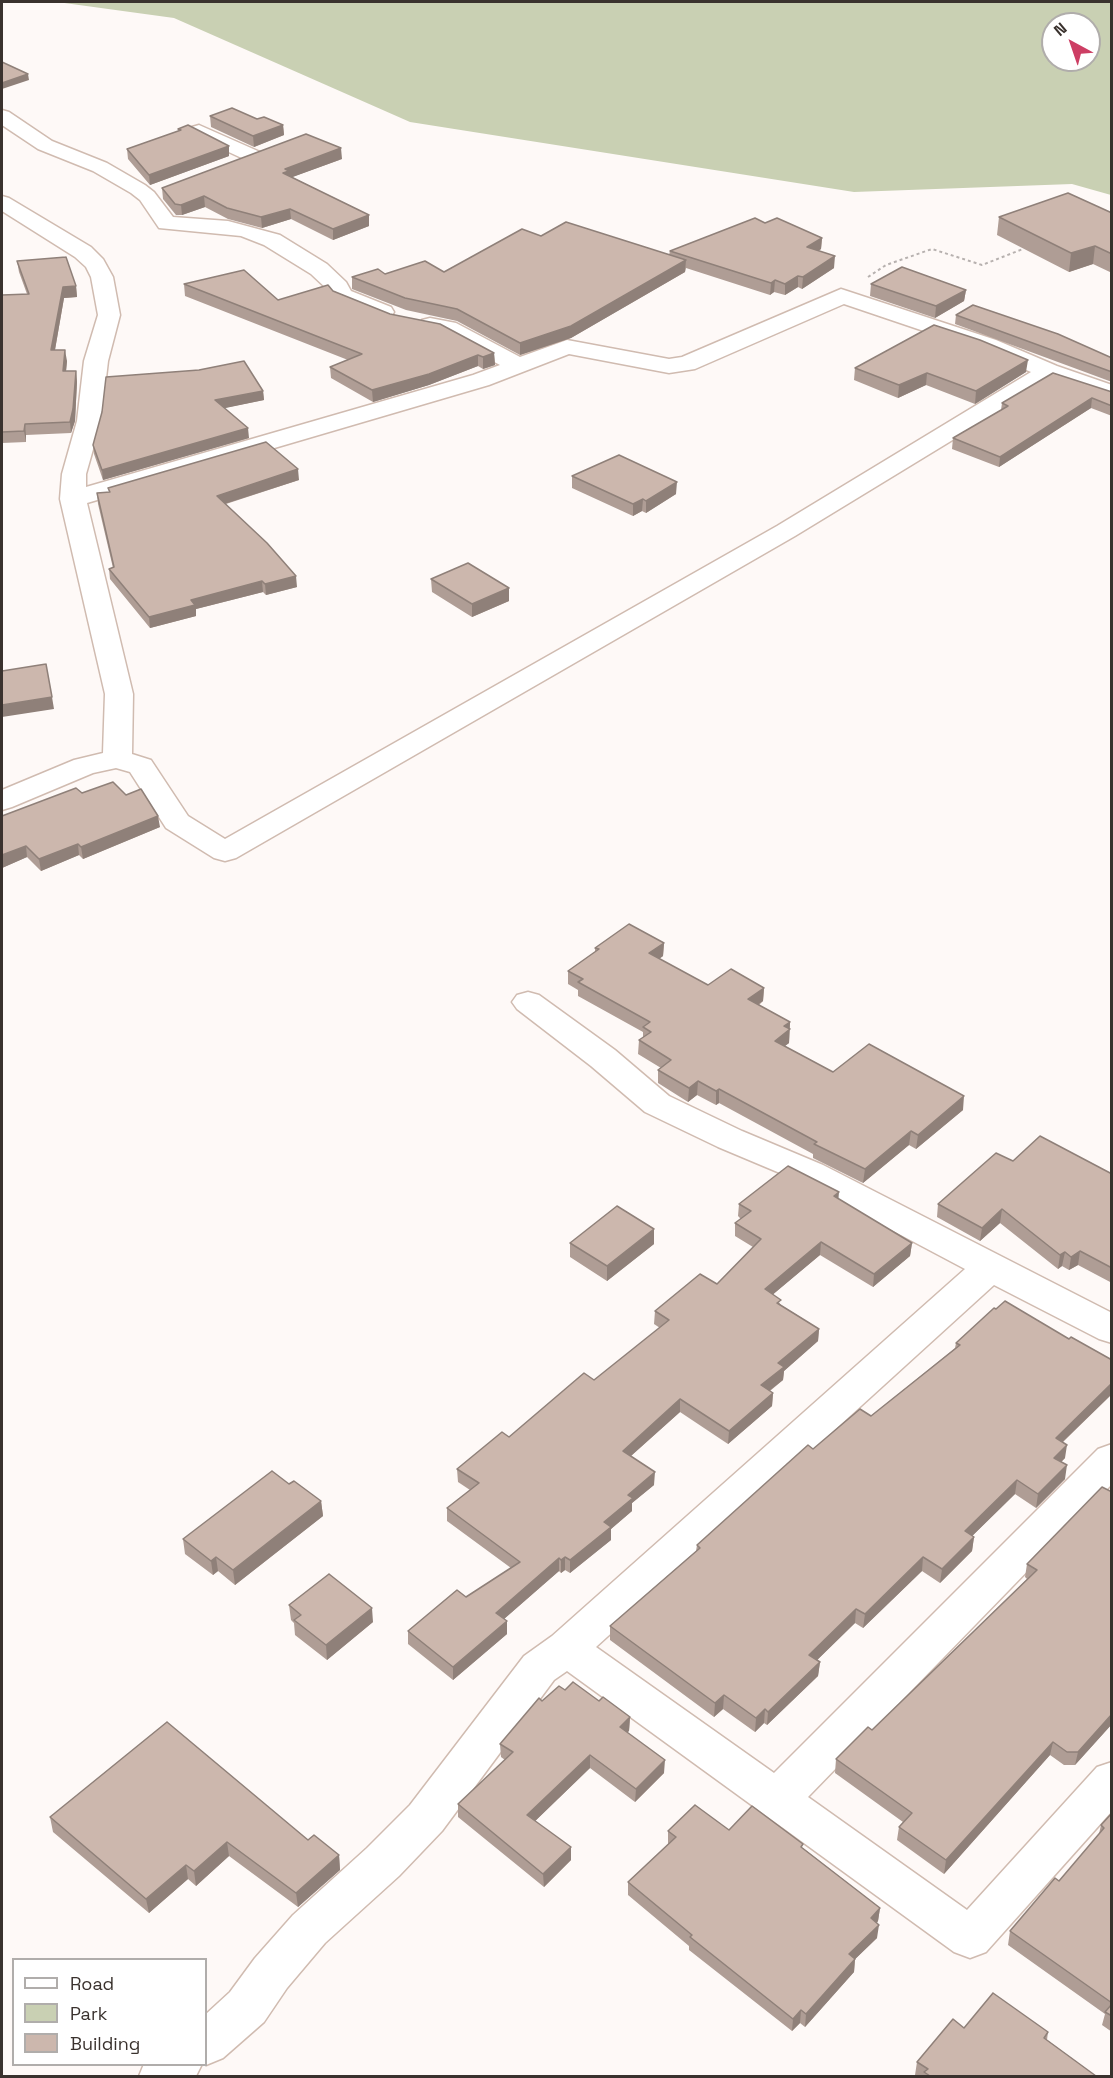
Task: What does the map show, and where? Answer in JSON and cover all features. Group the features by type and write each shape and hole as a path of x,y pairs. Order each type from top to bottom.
{"street":[{"path":"2,116 45,145 100,167 147,196 166,223 228,227 272,240 319,269 338,287 342,295 403,319 448,328 520,366"},
{"path":"200,131 253,156"},
{"path":"232,164 275,148"},
{"path":"147,196 169,188"},
{"path":"2,202 83,252 95,264 102,277 109,315 96,361 89,421 74,474 73,499 119,694 117,759"},
{"path":"73,499 520,366 567,348 592,350 645,363 669,366 687,364 832,303 841,296 988,345 1049,371 1112,393"},
{"path":"2,801 84,766 117,759 141,766 177,822 225,852 382,760 620,628 786,531 1049,371"},
{"path":"528,1002 603,1058 657,1104 730,1139 812,1173 1112,1330"},
{"path":"207,2042 247,2007 271,1973 309,1929 383,1862 426,1818 539,1668 567,1648 991,1267"},
{"path":"778,1798 1112,1459"},
{"path":"567,1648 970,1938 1112,1780"},
{"path":"163,2076 176,2066"}],"path":[{"path":"841,296 886,265 932,249 982,265 1023,249"}],"green space":[{"path":"57,2 1111,2 1111,195 1072,184 854,192 410,122 174,18"}],"building":[{"path":"2,62 28,74 2,83"},
{"path":"232,108 257,119 264,117 283,125 253,136 210,116"},
{"path":"188,125 229,146 149,175 127,149 181,130 178,129"},
{"path":"306,134 341,148 285,169 289,171 283,173 369,215 333,229 290,209 261,217 227,208 204,196 181,205 175,204 162,188"},
{"path":"1068,193 1112,213 1112,254 1095,246 1071,253 999,217"},
{"path":"755,218 765,223 777,218 822,238 807,247 835,256 803,277 798,276 785,284 775,280 771,283 670,251"},
{"path":"566,222 686,260 571,326 520,343 457,309 405,298 352,277 378,269 385,274 425,261 444,272 522,229 541,236"},
{"path":"66,257 76,286 63,287 51,350 65,350 63,371 76,371 70,422 25,424 24,431 2,432 2,295 29,294 17,261"},
{"path":"902,267 966,290 936,306 871,284"},
{"path":"244,270 278,300 328,285 333,291 390,314 440,324 494,353 483,357 478,355 429,374 372,390 330,367 362,354 184,284"},
{"path":"973,305 1058,334 1112,358 1112,372 956,315"},
{"path":"934,325 980,340 1028,360 976,391 927,373 899,385 855,368"},
{"path":"244,361 263,391 215,400 248,428 102,470 93,445 102,412 106,377 199,370"},
{"path":"1053,373 1112,392 1112,406 1092,398 1000,457 953,438 1008,406 1002,403"},
{"path":"266,442 298,469 217,496 267,543 296,576 265,584 262,581 191,600 195,605 149,617 109,569 114,567 97,493 110,492 108,488"},
{"path":"619,455 677,482 646,501 643,499 633,504 572,476"},
{"path":"468,563 509,588 472,604 431,579"},
{"path":"46,664 52,697 2,705 2,671"},
{"path":"113,782 126,795 141,789 158,816 81,847 78,844 39,859 26,846 2,855 2,816 76,788 82,793"},
{"path":"629,924 664,943 649,953 708,985 731,969 764,988 748,999 790,1022 784,1026 790,1029 775,1041 833,1072 869,1044 964,1096 918,1135 911,1131 865,1169 814,1144 817,1142 719,1089 716,1091 698,1081 689,1088 658,1070 671,1060 639,1040 651,1032 643,1027 650,1022 578,982 583,979 568,971"},
{"path":"1040,1136 1112,1174 1112,1268 1080,1251 1071,1257 1065,1252 1060,1255 1002,1209 982,1228 938,1204 996,1153 1013,1161"},
{"path":"788,1166 839,1192 834,1196 912,1243 874,1274 821,1242 765,1289 781,1300 777,1303 819,1329 778,1363 784,1367 761,1385 773,1393 729,1431 680,1399 623,1451 655,1472 628,1495 633,1498 604,1522 611,1527 570,1560 565,1557 561,1560 559,1558 496,1613 507,1621 453,1667 408,1631 457,1590 466,1597 520,1562 447,1508 479,1483 457,1469 502,1432 509,1437 584,1373 594,1380 669,1320 655,1311 700,1274 717,1284 761,1239 735,1223 751,1211 739,1204"},
{"path":"617,1206 654,1229 607,1266 570,1243"},
{"path":"1005,1301 1069,1339 1071,1337 1112,1360 1112,1383 1056,1438 1067,1445 1054,1458 1067,1465 1038,1494 1017,1480 965,1531 974,1537 942,1569 923,1557 865,1614 856,1609 809,1655 820,1662 768,1712 765,1709 756,1718 724,1695 715,1703 610,1626 700,1548 697,1545 808,1445 813,1449 860,1409 871,1416 960,1345 956,1343 994,1308 996,1309"},
{"path":"272,1471 289,1484 294,1481 321,1501 233,1570 216,1557 211,1561 183,1539"},
{"path":"1102,1487 1112,1492 1112,1714 1078,1752 1067,1752 1053,1742 946,1860 899,1827 912,1813 836,1759 868,1727 872,1730 1037,1570 1027,1564"},
{"path":"329,1574 372,1608 326,1645 294,1620 301,1615 289,1605"},
{"path":"573,1682 599,1701 603,1697 630,1717 620,1727 665,1760 636,1789 590,1755 527,1815 571,1847 543,1874 458,1804 513,1752 500,1744 539,1698 542,1701 559,1686 565,1690"},
{"path":"167,1722 308,1840 314,1835 339,1855 296,1893 227,1842 194,1871 186,1865 146,1899 50,1817"},
{"path":"695,1805 729,1830 752,1806 803,1844 801,1847 880,1908 871,1918 879,1925 849,1954 855,1959 806,2014 801,2010 793,2019 690,1937 692,1935 628,1882 676,1837 668,1831"},
{"path":"1112,1813 1112,2003 1010,1931 1055,1878 1059,1881 1104,1828 1101,1825"},
{"path":"993,1993 1048,2032 1044,2038 1096,2076 930,2076 924,2072 928,2069 917,2062 953,2019 964,2028"},
{"path":"1112,2004 1112,2016 1105,2012"}]}
